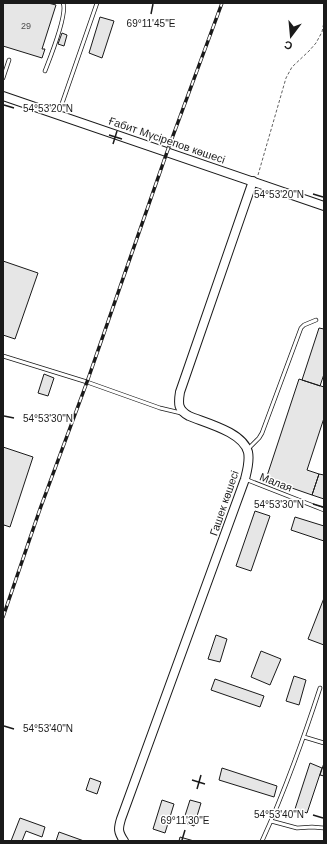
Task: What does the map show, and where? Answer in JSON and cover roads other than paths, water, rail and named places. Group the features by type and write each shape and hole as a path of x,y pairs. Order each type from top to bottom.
{"street":[{"name":"Ғабит Мүсірепов көшесі","path":"3,96 324,206"},
{"path":"247,450 242,442 230,432 183,413 180,408 179,401 180,392 254,182"},
{"name":"Гашек көшесі","path":"124,841 119,835 118,826 245,480 248,468 247,450"}],"lane":[{"path":"45,71 62,20 65,7 64,3"},
{"path":"58,115 97,3"},
{"path":"3,78 9,60"},
{"path":"247,450 262,433 301,328 304,325 316,320"},
{"path":"3,356 88,382 160,408 183,413"},
{"name":"Малая","path":"245,480 324,510"},
{"path":"262,841 304,736 320,688"},
{"path":"304,736 324,743"},
{"path":"271,821 297,828 324,828"}],"railway":[{"path":"3,617 167,152 222,3"}]}
